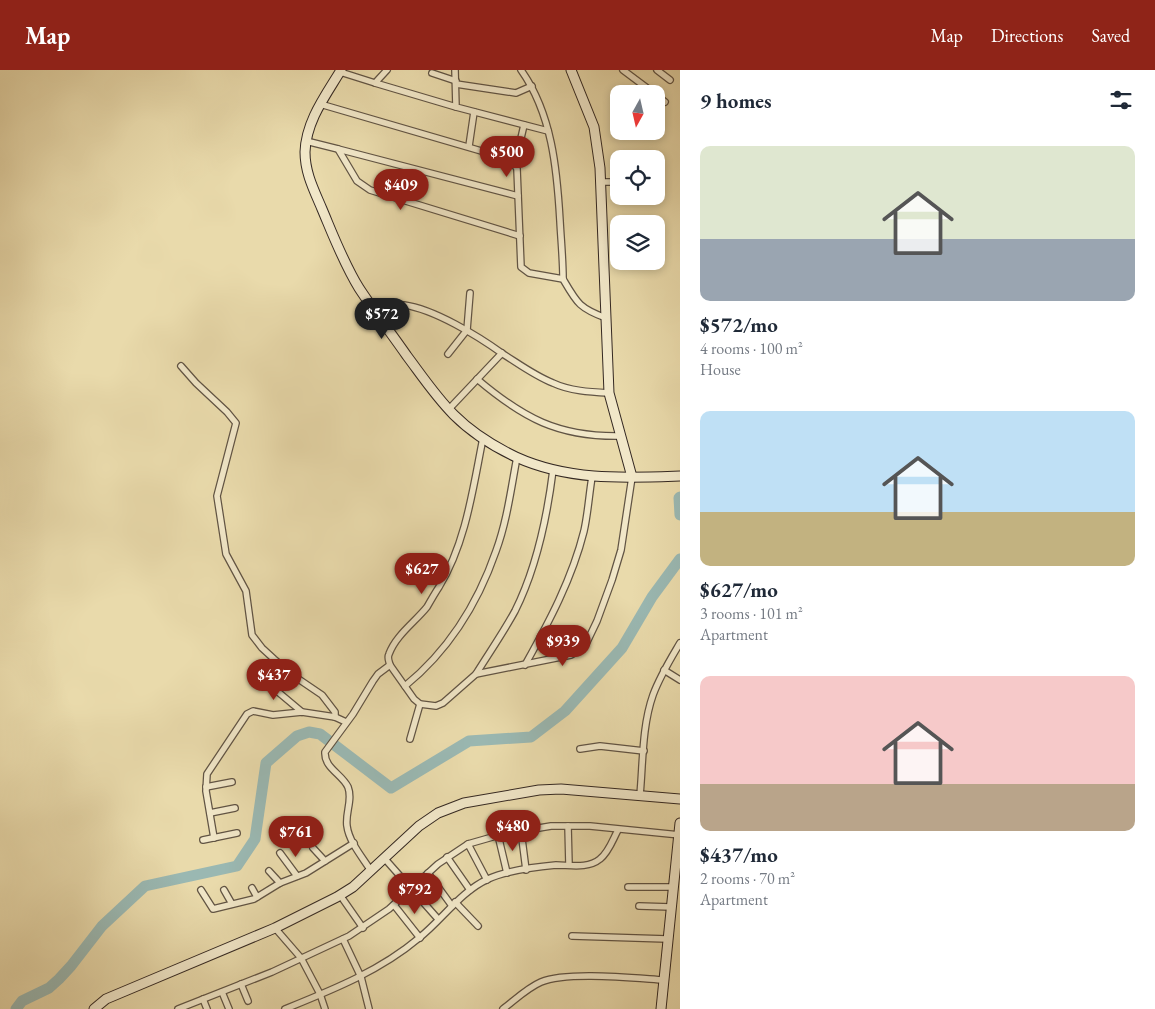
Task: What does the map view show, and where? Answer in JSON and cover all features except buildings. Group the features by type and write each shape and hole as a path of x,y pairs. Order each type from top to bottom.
{"street":[{"path":"374,84 387,70"},
{"path":"455,70 456,107"},
{"path":"521,70 532,86 548,131 558,182 563,279 576,301 587,311 606,318"},
{"path":"476,674 571,655 581,649 586,644 596,621 621,550 632,478 609,393 601,182 597,140 594,127 571,70"},
{"path":"623,70 644,85"},
{"path":"657,70 670,80"},
{"path":"548,131 374,84 341,71 312,120 306,141 307,174 358,286 433,391 454,416 483,438 517,457 553,470 592,477 680,476"},
{"path":"432,73 456,82 516,93 532,86"},
{"path":"320,104 512,160 517,169 520,263 524,270 563,279"},
{"path":"468,146 474,112"},
{"path":"515,164 524,125"},
{"path":"306,141 518,196"},
{"path":"338,149 356,180 370,190 520,236"},
{"path":"601,182 610,182"},
{"path":"448,354 467,330 470,293"},
{"path":"373,308 392,305 413,307 467,330 526,369 552,383 586,391 609,393"},
{"path":"449,409 502,353"},
{"path":"181,366 236,422 217,496 226,554 246,591 252,635 274,659 294,676 322,695 335,712 336,717"},
{"path":"477,379 500,399 530,418 550,426 576,433 620,436"},
{"path":"483,438 469,508 459,543 445,577 427,607 399,637 388,654 390,665 414,700 420,704 436,706 444,703 476,674 510,619 525,589 548,513 553,470"},
{"path":"405,686 445,646 458,629 484,583 497,550 517,457"},
{"path":"525,665 555,611 568,581 584,529 592,477"},
{"path":"640,795 646,728 652,696 664,670 680,643"},
{"path":"371,871 354,843 347,824 350,800 349,791 345,782 326,763 325,756 327,748 354,714 372,681 390,665"},
{"path":"664,670 680,680"},
{"path":"259,676 302,712"},
{"path":"410,739 420,704"},
{"path":"214,838 206,787 208,774 247,714 253,711 272,715 302,712 336,717 346,722"},
{"path":"580,749 600,746 644,750"},
{"path":"206,787 232,782"},
{"path":"94,1009 106,999 275,928 340,895 353,887 420,826 438,813 464,803 539,790 561,789 680,799"},
{"path":"210,813 235,808"},
{"path":"661,1009 673,887 678,862 680,824"},
{"path":"178,1009 343,940 394,905 447,857 468,844 498,835 551,826 680,835"},
{"path":"568,826 569,865"},
{"path":"286,1009 361,977 398,954 420,938 470,890 487,880 507,873 526,870 589,864 600,859 610,847 618,830"},
{"path":"521,831 526,870"},
{"path":"203,840 237,833"},
{"path":"498,835 507,873"},
{"path":"201,890 213,909 257,897 280,883 306,872 354,843"},
{"path":"468,844 487,880"},
{"path":"312,848 325,861"},
{"path":"280,854 297,876"},
{"path":"447,857 470,890"},
{"path":"385,859 438,919"},
{"path":"269,871 280,883"},
{"path":"428,873 454,904 478,926"},
{"path":"628,887 673,887"},
{"path":"252,888 257,897"},
{"path":"224,890 232,904"},
{"path":"340,895 363,928"},
{"path":"394,905 420,938"},
{"path":"639,906 671,908"},
{"path":"275,928 301,958 320,994 325,1009"},
{"path":"572,936 667,940"},
{"path":"343,940 361,977 368,1009"},
{"path":"503,1009 535,985 550,979 578,976 664,980"},
{"path":"241,984 248,1001"},
{"path":"222,992 229,1009"},
{"path":"203,999 207,1009"}],"waterway":[{"path":"680,497 680,515"},
{"path":"16,1009 22,1001 49,988 59,979 102,926 145,886 237,866 255,839 266,763 297,736 309,732 320,734 391,788 469,741 531,737 565,711 622,648 652,597 680,559"}]}
